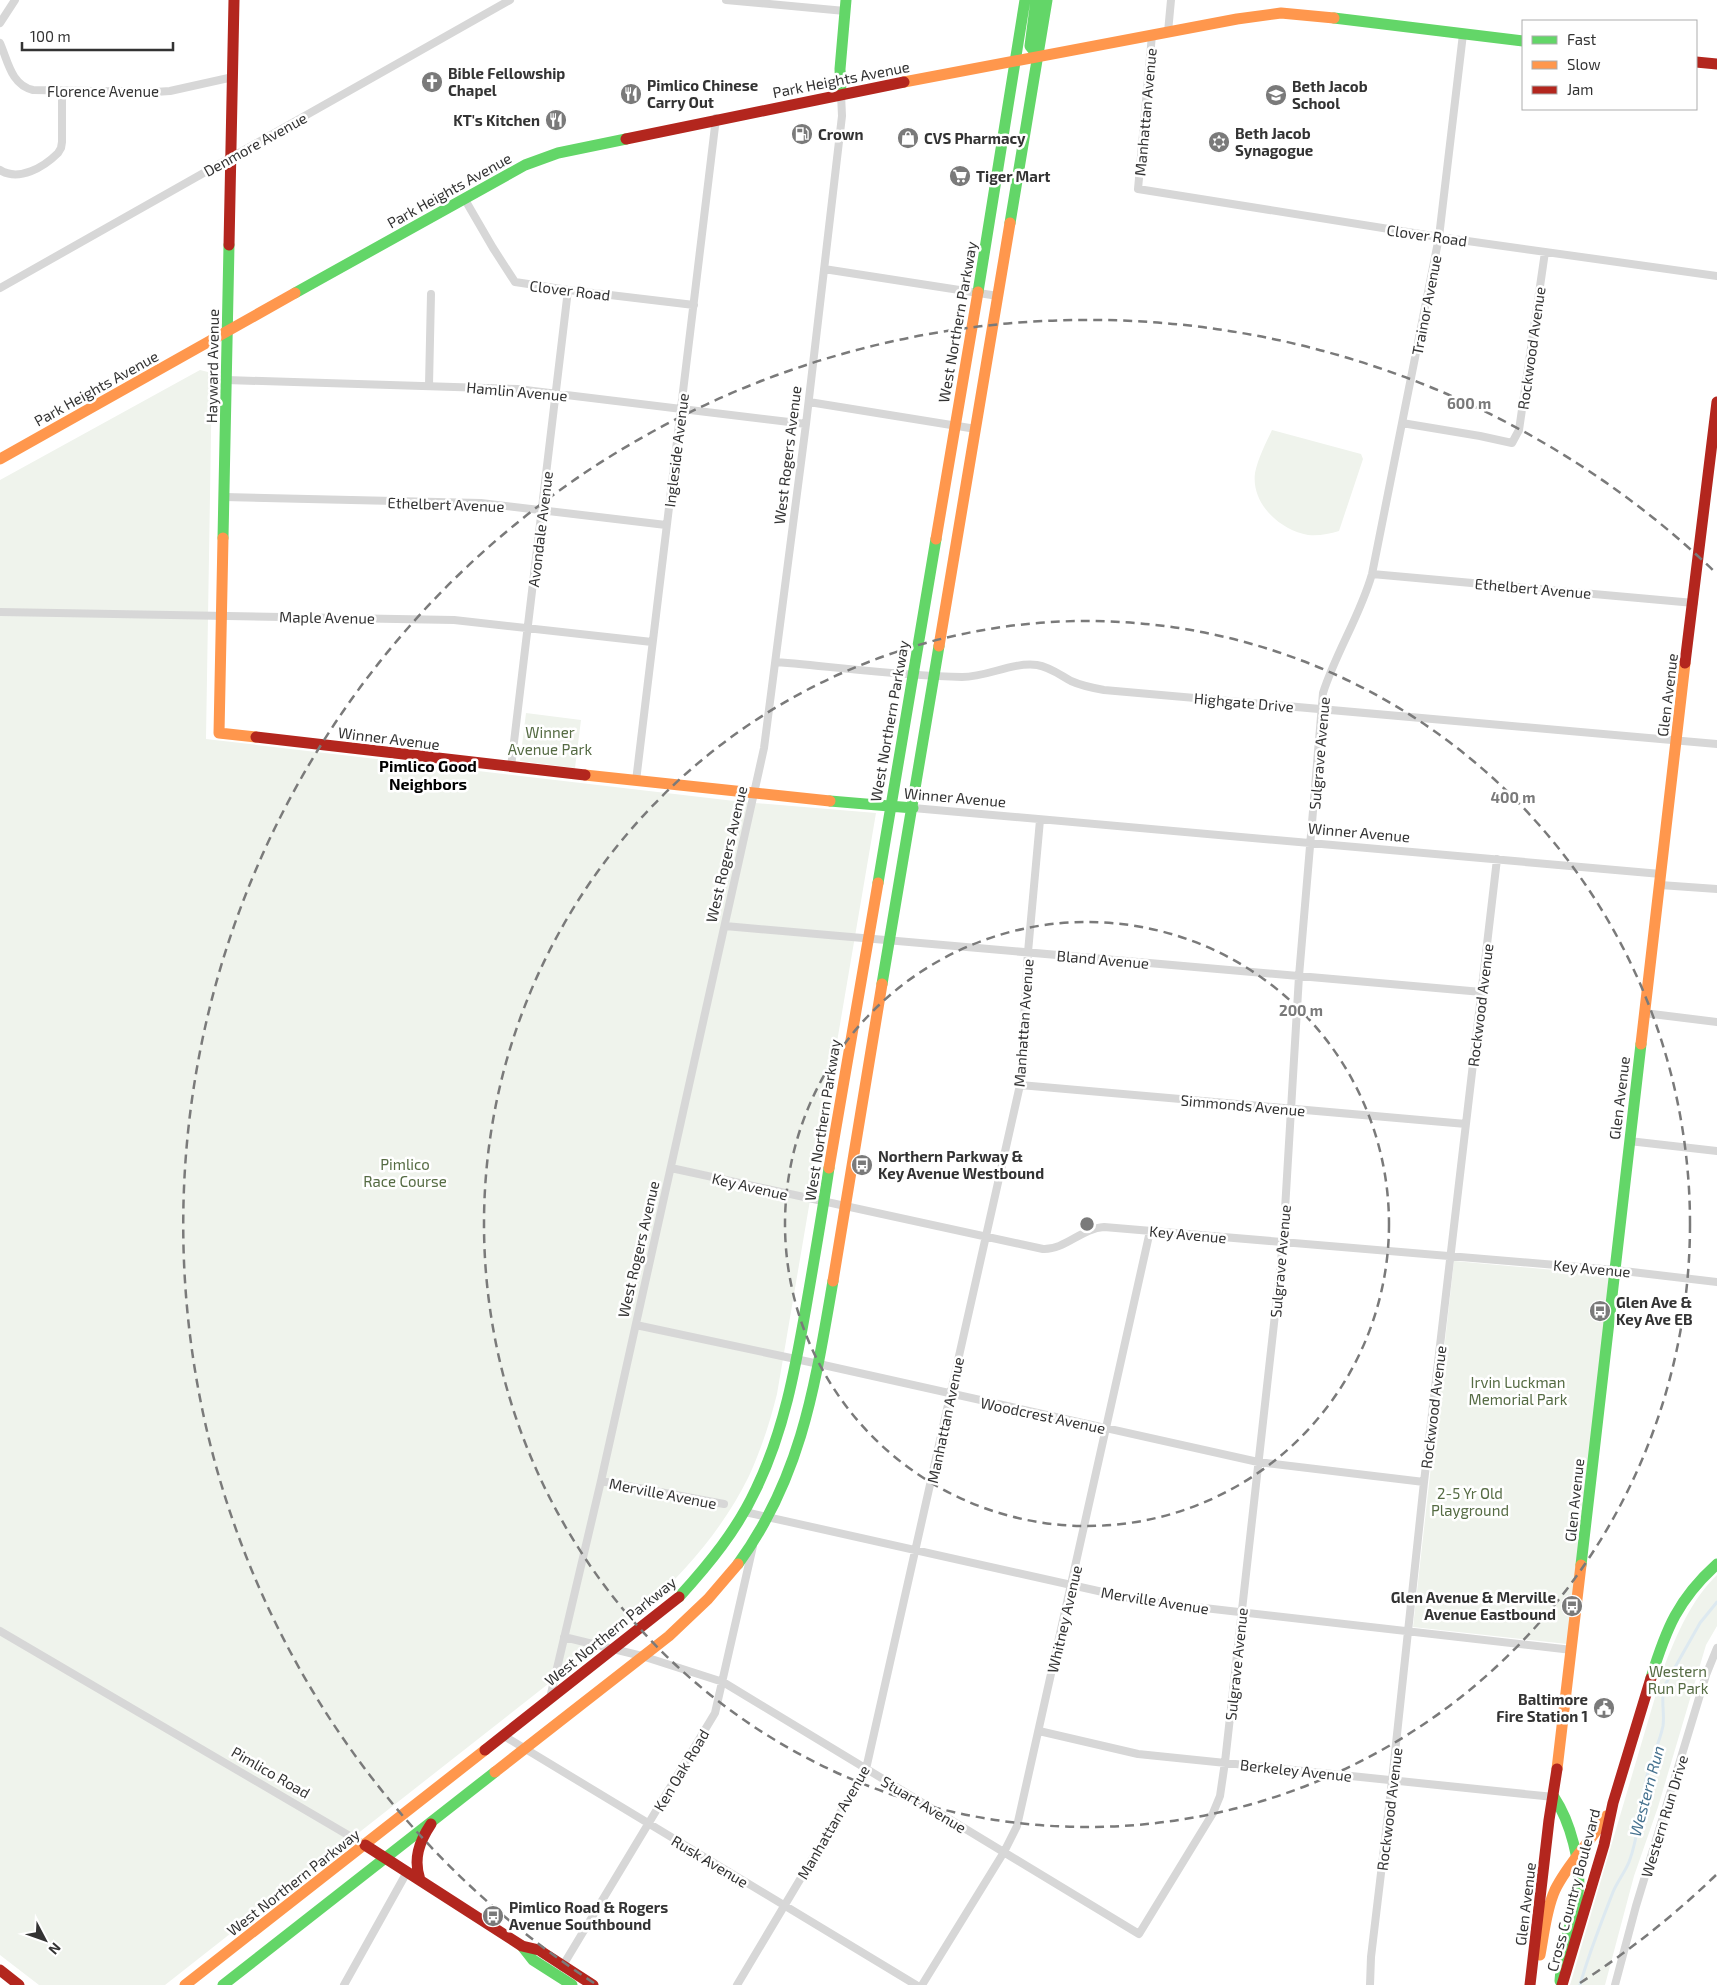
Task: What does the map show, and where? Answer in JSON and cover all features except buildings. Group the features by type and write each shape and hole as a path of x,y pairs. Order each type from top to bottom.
{"main road":[{"name":"Hayward Avenue","path":"218,733 234,0"},
{"name":"West Northern Parkway","path":"185,1985 672,1603 715,1556 745,1512 780,1436 798,1359 912,674 978,293 1024,0"},
{"path":"1036,0 1030,46 1038,56"},
{"path":"223,1985 669,1636 708,1599 754,1540 768,1518 796,1459 807,1423 819,1364 1047,0"},
{"name":"West Rogers Avenue","path":"841,94 840,69 845,6"},
{"name":"Park Heights Avenue","path":"0,459 518,168 550,155 716,118 1015,60 1247,17 1281,13 1522,41"},
{"path":"1697,62 1717,64"},
{"name":"Glen Avenue","path":"1531,1985 1549,1820 1554,1797 1572,1650 1676,740 1712,485 1717,402"},
{"name":"Winner Avenue","path":"218,733 636,782 913,808"},
{"name":"Cross Country Boulevard","path":"1561,1985 1604,1845 1612,1803 1666,1632 1682,1602 1717,1564"},
{"path":"1554,1797 1564,1812 1576,1858 1579,1882 1578,1896 1564,1945 1561,1985"},
{"name":"Cross Country Boulevard","path":"1531,1985 1553,1895 1558,1884 1576,1858 1600,1828 1612,1803"},
{"path":"420,1880 416,1865 416,1854 434,1819"},
{"name":"Pimlico Road","path":"365,1845 522,1946 533,1960 567,1982"},
{"name":"Pimlico Road","path":"522,1946 539,1950 593,1985"},
{"path":"0,1970 19,1985"}],"street":[{"path":"0,22 15,0"},
{"name":"Denmore Avenue","path":"0,288 510,0"},
{"path":"726,0 845,6"},
{"name":"Manhattan Avenue","path":"1168,32 1172,0"},
{"name":"Trainor Avenue","path":"1372,574 1440,237 1463,34"},
{"name":"Manhattan Avenue","path":"1138,189 1152,35"},
{"name":"Florence Avenue","path":"0,43 15,79 20,85 33,90 155,92 176,90 233,78"},
{"path":"0,170 9,174 22,174 58,153 62,142 62,91"},
{"name":"West Rogers Avenue","path":"550,1700 602,1481 769,719 809,402 842,116 841,94"},
{"name":"Ingleside Avenue","path":"636,782 716,118"},
{"name":"Clover Road","path":"1138,189 1440,237 1717,276"},
{"name":"Clover Road","path":"464,198 512,279 522,284 694,305"},
{"name":"Rockwood Avenue","path":"1402,423 1512,443 1519,430 1545,252"},
{"path":"824,269 998,296"},
{"name":"Avondale Avenue","path":"511,767 568,290"},
{"path":"429,385 431,294"},
{"name":"Hamlin Avenue","path":"226,380 494,387 806,424"},
{"path":"809,402 976,429"},
{"name":"Ethelbert Avenue","path":"224,498 481,503 666,525"},
{"name":"Ethelbert Avenue","path":"1372,574 1694,603"},
{"name":"Sulgrave Avenue","path":"1139,1934 1218,1804 1225,1762 1283,1243 1299,976 1324,692 1328,678 1361,604 1372,574"},
{"name":"Maple Avenue","path":"0,612 454,620 652,642"},
{"name":"Highgate Drive","path":"776,662 935,676 977,676 1008,667 1033,665 1048,668 1082,685 1104,690 1717,744"},
{"name":"Winner Avenue","path":"913,808 1497,859 1661,879 1717,889"},
{"name":"Manhattan Avenue","path":"737,1985 866,1769 917,1551 1020,1085 1028,952 1040,820"},
{"name":"Rockwood Avenue","path":"1370,1985 1371,1957 1424,1482 1497,859"},
{"name":"Bland Avenue","path":"725,926 1482,992"},
{"path":"1644,1013 1717,1022"},
{"name":"Simmonds Avenue","path":"1020,1085 1466,1124"},
{"path":"1629,1141 1717,1151"},
{"name":"Key Avenue","path":"671,1168 824,1203 1049,1250 1098,1227 1615,1270 1717,1282"},
{"name":"Whitney Avenue","path":"922,1985 1004,1852 1017,1826 1150,1231"},
{"name":"Woodcrest Avenue","path":"636,1325 798,1359 1258,1462 1424,1482"},
{"name":"Merville Avenue","path":"602,1481 724,1504"},
{"name":"Merville Avenue","path":"745,1512 1143,1601 1572,1650"},
{"name":"Ken Oak Road","path":"562,1965 711,1720 723,1682 754,1540"},
{"name":"Pimlico Road","path":"0,1631 365,1845"},
{"name":"Stuart Avenue","path":"564,1637 642,1656 723,1682 1139,1934"},
{"name":"Western Run Drive","path":"1615,1985 1636,1906 1706,1675 1717,1648"},
{"name":"Berkeley Avenue","path":"1039,1731 1123,1751 1554,1797"},
{"name":"Rusk Avenue","path":"504,1736 916,1985"},
{"path":"344,1985 407,1872"},
{"path":"562,1965 567,1982"}],"green space":[{"name":"Pimlico Race Course","path":"200,370 212,373 206,739 743,802 876,813 777,1394 765,1436 749,1476 728,1513 704,1547 646,1607 165,1985 39,1985 0,1955 0,480"},
{"path":"1272,430 1361,454 1363,459 1339,531 1316,535 1298,532 1287,528 1270,514 1263,505 1255,484 1255,473 1260,456"},
{"name":"Winner Avenue Park","path":"526,713 581,720 575,768 520,761"},
{"name":"Irvin Luckman Memorial Park","path":"1454,1261 1610,1275 1567,1644 1413,1627"},
{"name":"Western Run Park","path":"1717,1575 1717,1626 1706,1645 1658,1807 1634,1876 1605,1985 1570,1985 1664,1667 1692,1606"}],"waterway":[{"name":"Western Run","path":"1580,1985 1613,1892 1632,1852 1646,1780 1663,1726 1663,1695 1665,1685 1700,1623 1717,1602"}],"traffic: fast":[{"path":"841,94 840,69 846,0"},
{"path":"978,292 1025,0"},
{"path":"1036,0 1030,46 1038,56"},
{"path":"1010,223 1047,0"},
{"path":"1334,18 1522,41"},
{"path":"295,293 525,165 558,153 626,139"},
{"path":"223,538 229,245"},
{"path":"878,883 936,539"},
{"path":"882,984 939,646"},
{"path":"830,801 913,808"},
{"path":"1581,1565 1641,1044"},
{"path":"679,1597 712,1559 740,1519 756,1489 774,1445 787,1400 797,1354 829,1168"},
{"path":"738,1564 760,1531 777,1497 803,1428 820,1357 833,1281"},
{"path":"1651,1678 1662,1644 1675,1616 1692,1590 1717,1564"},
{"path":"223,1985 495,1772"},
{"path":"1554,1797 1565,1818 1574,1843 1579,1882 1576,1906 1564,1947 1560,1981"},
{"path":"522,1946 533,1960 572,1985"}],"traffic: slow":[{"path":"904,82 1237,19 1281,13 1334,18"},
{"path":"939,646 1010,223"},
{"path":"936,539 978,292"},
{"path":"0,459 295,293"},
{"path":"223,538 219,733 256,737"},
{"path":"1641,1044 1685,663"},
{"path":"585,775 830,801"},
{"path":"829,1168 878,883"},
{"path":"833,1281 882,984"},
{"path":"495,1772 669,1636 708,1599 738,1564"},
{"path":"1557,1769 1581,1565"},
{"path":"185,1985 485,1750"},
{"path":"1540,1955 1547,1914 1555,1890 1566,1871 1606,1816"}],"traffic: jam":[{"path":"229,245 234,0"},
{"path":"1697,62 1717,64"},
{"path":"626,139 904,82"},
{"path":"1685,663 1717,402"},
{"path":"256,737 585,775"},
{"path":"485,1750 679,1597"},
{"path":"1562,1985 1604,1845 1613,1803 1651,1678"},
{"path":"1530,1985 1549,1820 1557,1769"},
{"path":"420,1880 417,1865 418,1851 423,1837 431,1824"},
{"path":"365,1845 522,1946 539,1950 593,1985"},
{"path":"0,1970 19,1985"}],"place":[{"name":"Bible Fellowship Chapel","path":"432,82"},
{"name":"Pimlico Chinese Carry Out","path":"631,94"},
{"name":"Beth Jacob School","path":"1276,95"},
{"name":"KT's Kitchen","path":"556,120"},
{"name":"Crown","path":"802,134"},
{"name":"CVS Pharmacy","path":"908,138"},
{"name":"Beth Jacob Synagogue","path":"1219,142"},
{"name":"Tiger Mart","path":"960,176"},
{"name":"Northern Parkway & Key Avenue Westbound","path":"862,1165"},
{"name":"Glen Ave & Key Ave EB","path":"1600,1311"},
{"name":"Glen Avenue & Merville Avenue Eastbound","path":"1572,1606"},
{"name":"Baltimore Fire Station 1","path":"1604,1708"},
{"name":"Pimlico Road & Rogers Avenue Southbound","path":"493,1916"}],"district":[{"name":"Pimlico Good Neighbors","path":"428,774"}],"park label":[{"name":"2-5 Yr Old Playground","path":"1470,1502"}]}
